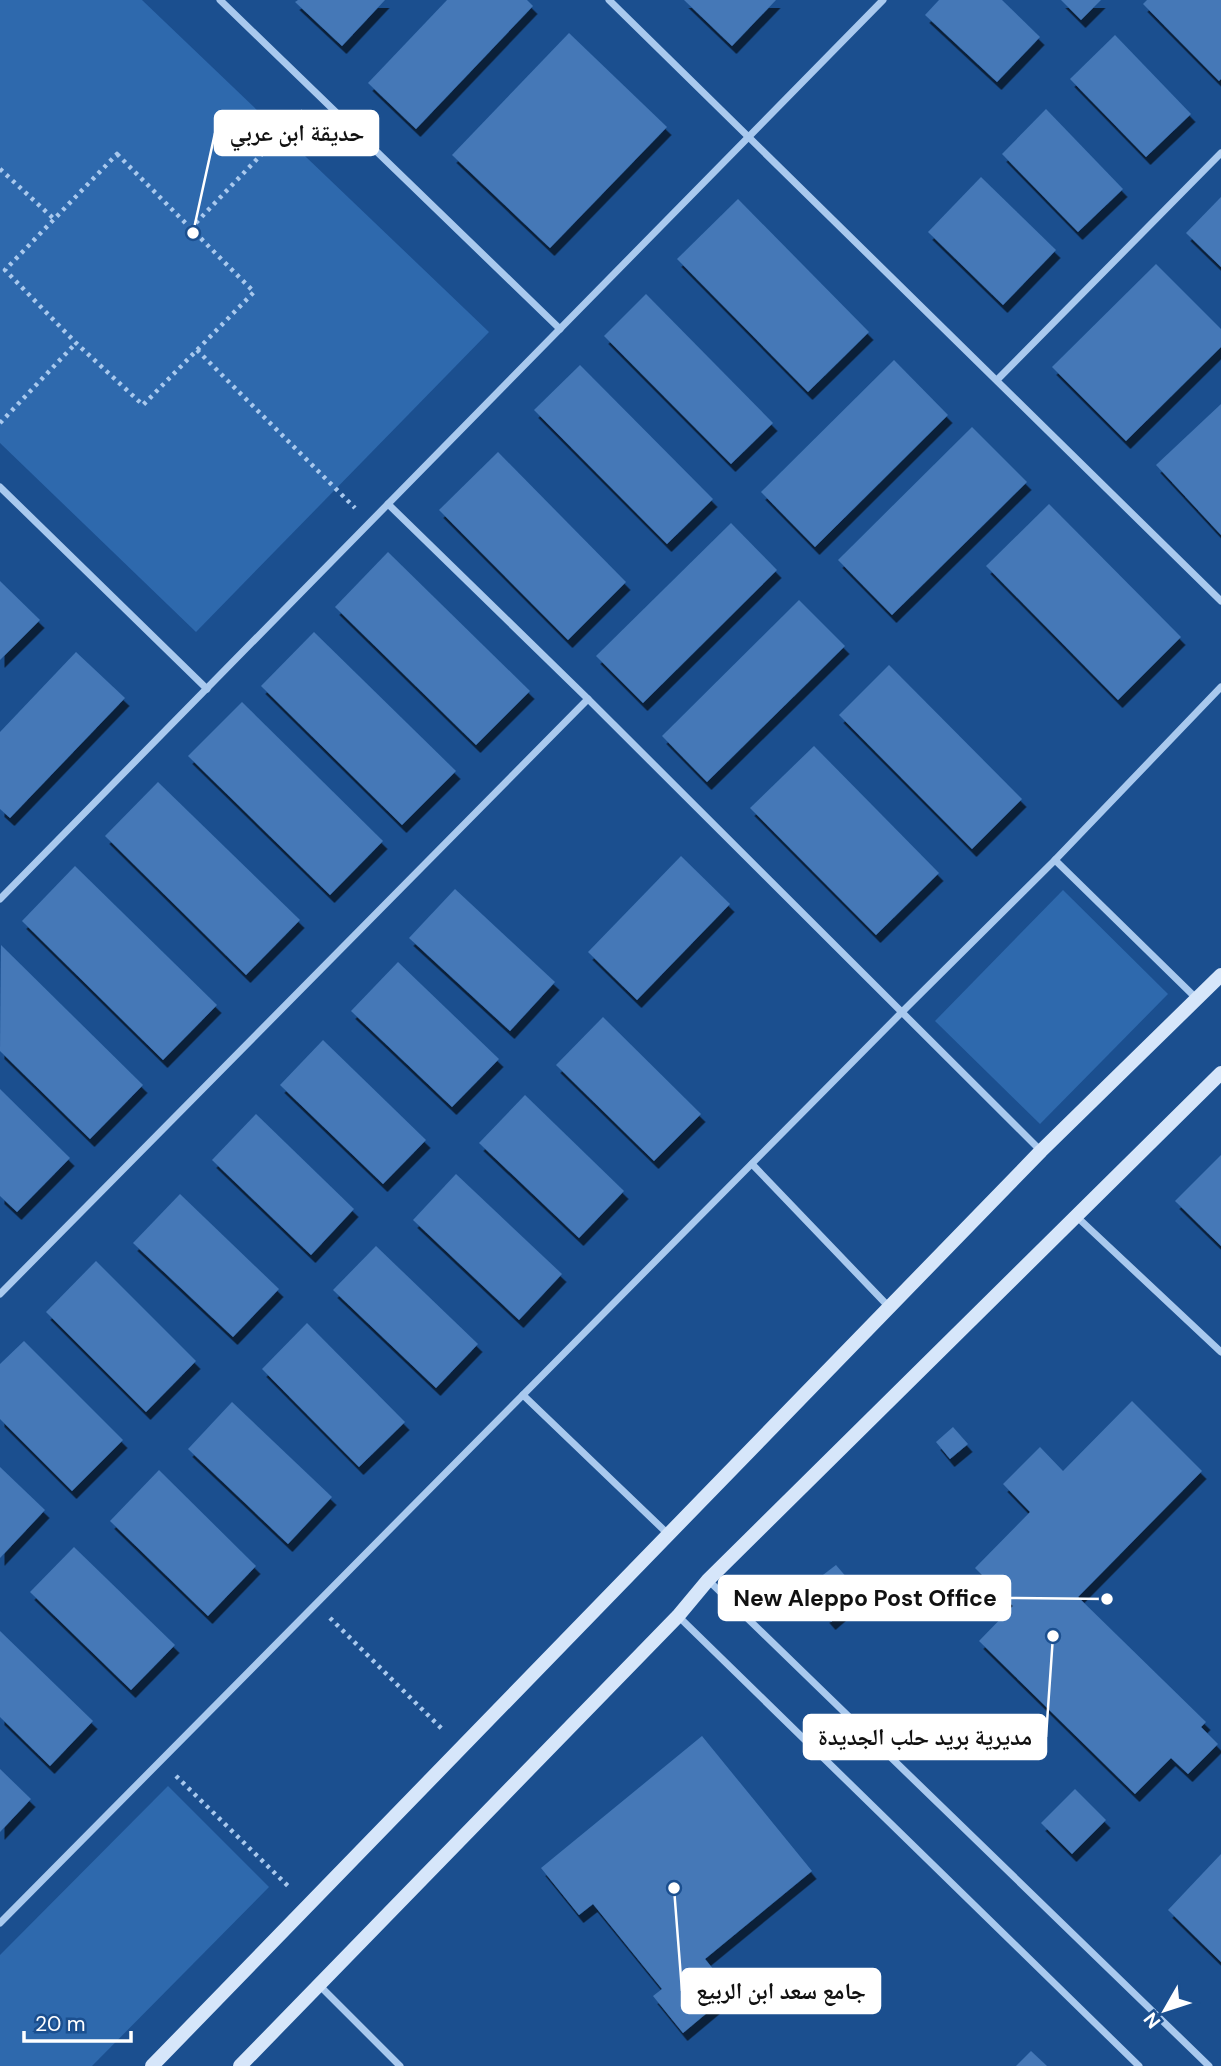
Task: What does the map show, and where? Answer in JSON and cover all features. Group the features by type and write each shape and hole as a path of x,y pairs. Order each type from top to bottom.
{"street":[{"path":"220,0 560,329"},
{"path":"610,0 1221,601"},
{"path":"0,887 3,896 883,0"},
{"path":"997,380 1221,153"},
{"path":"0,487 207,689"},
{"path":"388,504 588,699 1041,1152"},
{"path":"0,1923 1055,860 1221,687"},
{"path":"0,1294 588,699"},
{"path":"1055,860 1197,999"},
{"path":"152,2066 1041,1152 1221,975"},
{"path":"240,2066 678,1616 708,1580 1221,1073"},
{"path":"751,1164 890,1307"},
{"path":"1076,1215 1221,1352"},
{"path":"523,1395 668,1535"},
{"path":"708,1580 1209,2066"},
{"path":"678,1616 1139,2066"},
{"path":"319,1985 400,2066"}],"path":[{"path":"190,229 318,95"},
{"path":"117,154 254,292 143,405 76,343 5,270 54,219 117,154"},
{"path":"0,169 54,219"},
{"path":"0,423 76,343"},
{"path":"197,350 335,489"},
{"path":"315,1604 461,1748"},
{"path":"160,1761 308,1906"}],"shaded area":[{"path":"0,0 142,0 489,332 196,632 0,443"},
{"path":"1063,890 1168,994 1040,1124 935,1021"},
{"path":"168,1786 269,1887 92,2066 0,2066 0,1955"}],"building":[{"path":"385,0 342,46 295,2"},
{"path":"447,0 527,0 533,6 416,129 368,83"},
{"path":"684,0 776,0 732,46"},
{"path":"939,0 1002,0 1040,37 997,82 925,15"},
{"path":"1061,0 1101,0 1081,20"},
{"path":"1147,0 1221,0 1219,81 1143,4"},
{"path":"569,33 667,127 550,248 452,155"},
{"path":"1115,35 1191,114 1146,157 1070,79"},
{"path":"1046,109 1123,189 1078,232 1002,154"},
{"path":"981,177 1056,250 1003,305 928,232"},
{"path":"1221,197 1221,267 1186,233"},
{"path":"738,199 869,332 808,392 677,259"},
{"path":"1156,264 1221,329 1221,347 1126,441 1052,367"},
{"path":"646,294 773,423 731,464 604,336"},
{"path":"894,360 948,415 815,547 761,492"},
{"path":"580,365 713,499 667,544 534,410"},
{"path":"1221,404 1221,535 1156,465"},
{"path":"972,427 1027,482 892,615 838,560"},
{"path":"498,452 626,582 568,640 439,510"},
{"path":"1049,504 1181,637 1118,700 986,566"},
{"path":"731,523 777,570 643,703 596,656"},
{"path":"388,552 530,691 476,745 335,607"},
{"path":"0,581 40,620 0,660"},
{"path":"799,600 845,646 707,782 662,736"},
{"path":"314,632 456,771 402,825 261,686"},
{"path":"76,652 125,698 10,818 0,809 0,732"},
{"path":"889,665 1022,799 972,849 839,715"},
{"path":"242,702 383,841 330,895 188,756"},
{"path":"814,746 939,873 876,935 750,808"},
{"path":"158,782 300,920 246,975 105,836"},
{"path":"681,856 730,904 637,1000 588,952"},
{"path":"75,866 217,1005 163,1060 22,921"},
{"path":"455,889 555,982 510,1031 409,938"},
{"path":"1,945 143,1085 90,1139 0,1051"},
{"path":"398,962 499,1059 452,1107 351,1011"},
{"path":"603,1017 701,1114 654,1161 556,1065"},
{"path":"323,1040 426,1140 383,1184 280,1085"},
{"path":"0,1089 70,1158 17,1212 0,1196"},
{"path":"525,1095 624,1191 579,1238 479,1143"},
{"path":"256,1114 354,1209 311,1255 212,1160"},
{"path":"1221,1155 1221,1246 1175,1201"},
{"path":"456,1174 562,1274 519,1320 413,1220"},
{"path":"180,1194 279,1289 233,1337 133,1243"},
{"path":"376,1246 478,1344 436,1388 333,1290"},
{"path":"96,1261 196,1361 146,1412 46,1312"},
{"path":"307,1323 405,1422 359,1467 262,1369"},
{"path":"24,1341 123,1440 72,1491 0,1419 0,1364"},
{"path":"1132,1401 1202,1471 1078,1597 1206,1722 1201,1727 1218,1744 1188,1774 1171,1758 1135,1794 979,1641 1013,1606 975,1568 1030,1512 1003,1484 1040,1447 1063,1471"},
{"path":"232,1402 332,1497 288,1544 188,1449"},
{"path":"953,1427 968,1444 950,1459 936,1442"},
{"path":"0,1467 45,1510 0,1558"},
{"path":"159,1470 256,1566 208,1616 110,1521"},
{"path":"74,1547 175,1645 131,1690 30,1592"},
{"path":"836,1565 854,1586 837,1600 819,1578"},
{"path":"838,1602 846,1609 831,1622 825,1615"},
{"path":"0,1631 93,1721 50,1766 0,1717"},
{"path":"702,1736 812,1871 705,1959 732,1992 683,2033 653,1996 662,1989 593,1904 579,1915 541,1868"},
{"path":"0,1769 31,1799 0,1832"},
{"path":"1075,1789 1106,1820 1072,1854 1041,1823"},
{"path":"1221,1854 1221,1962 1168,1910"},
{"path":"1031,2051 1047,2066 1016,2066"}],"place":[{"name":"حديقة ابن عربي","path":"193,233"},
{"name":"New Aleppo Post Office","path":"1107,1599"},
{"name":"مديرية بريد حلب الجديدة","path":"1053,1636"},
{"name":"جامع سعد ابن الربيع","path":"674,1888"}]}
